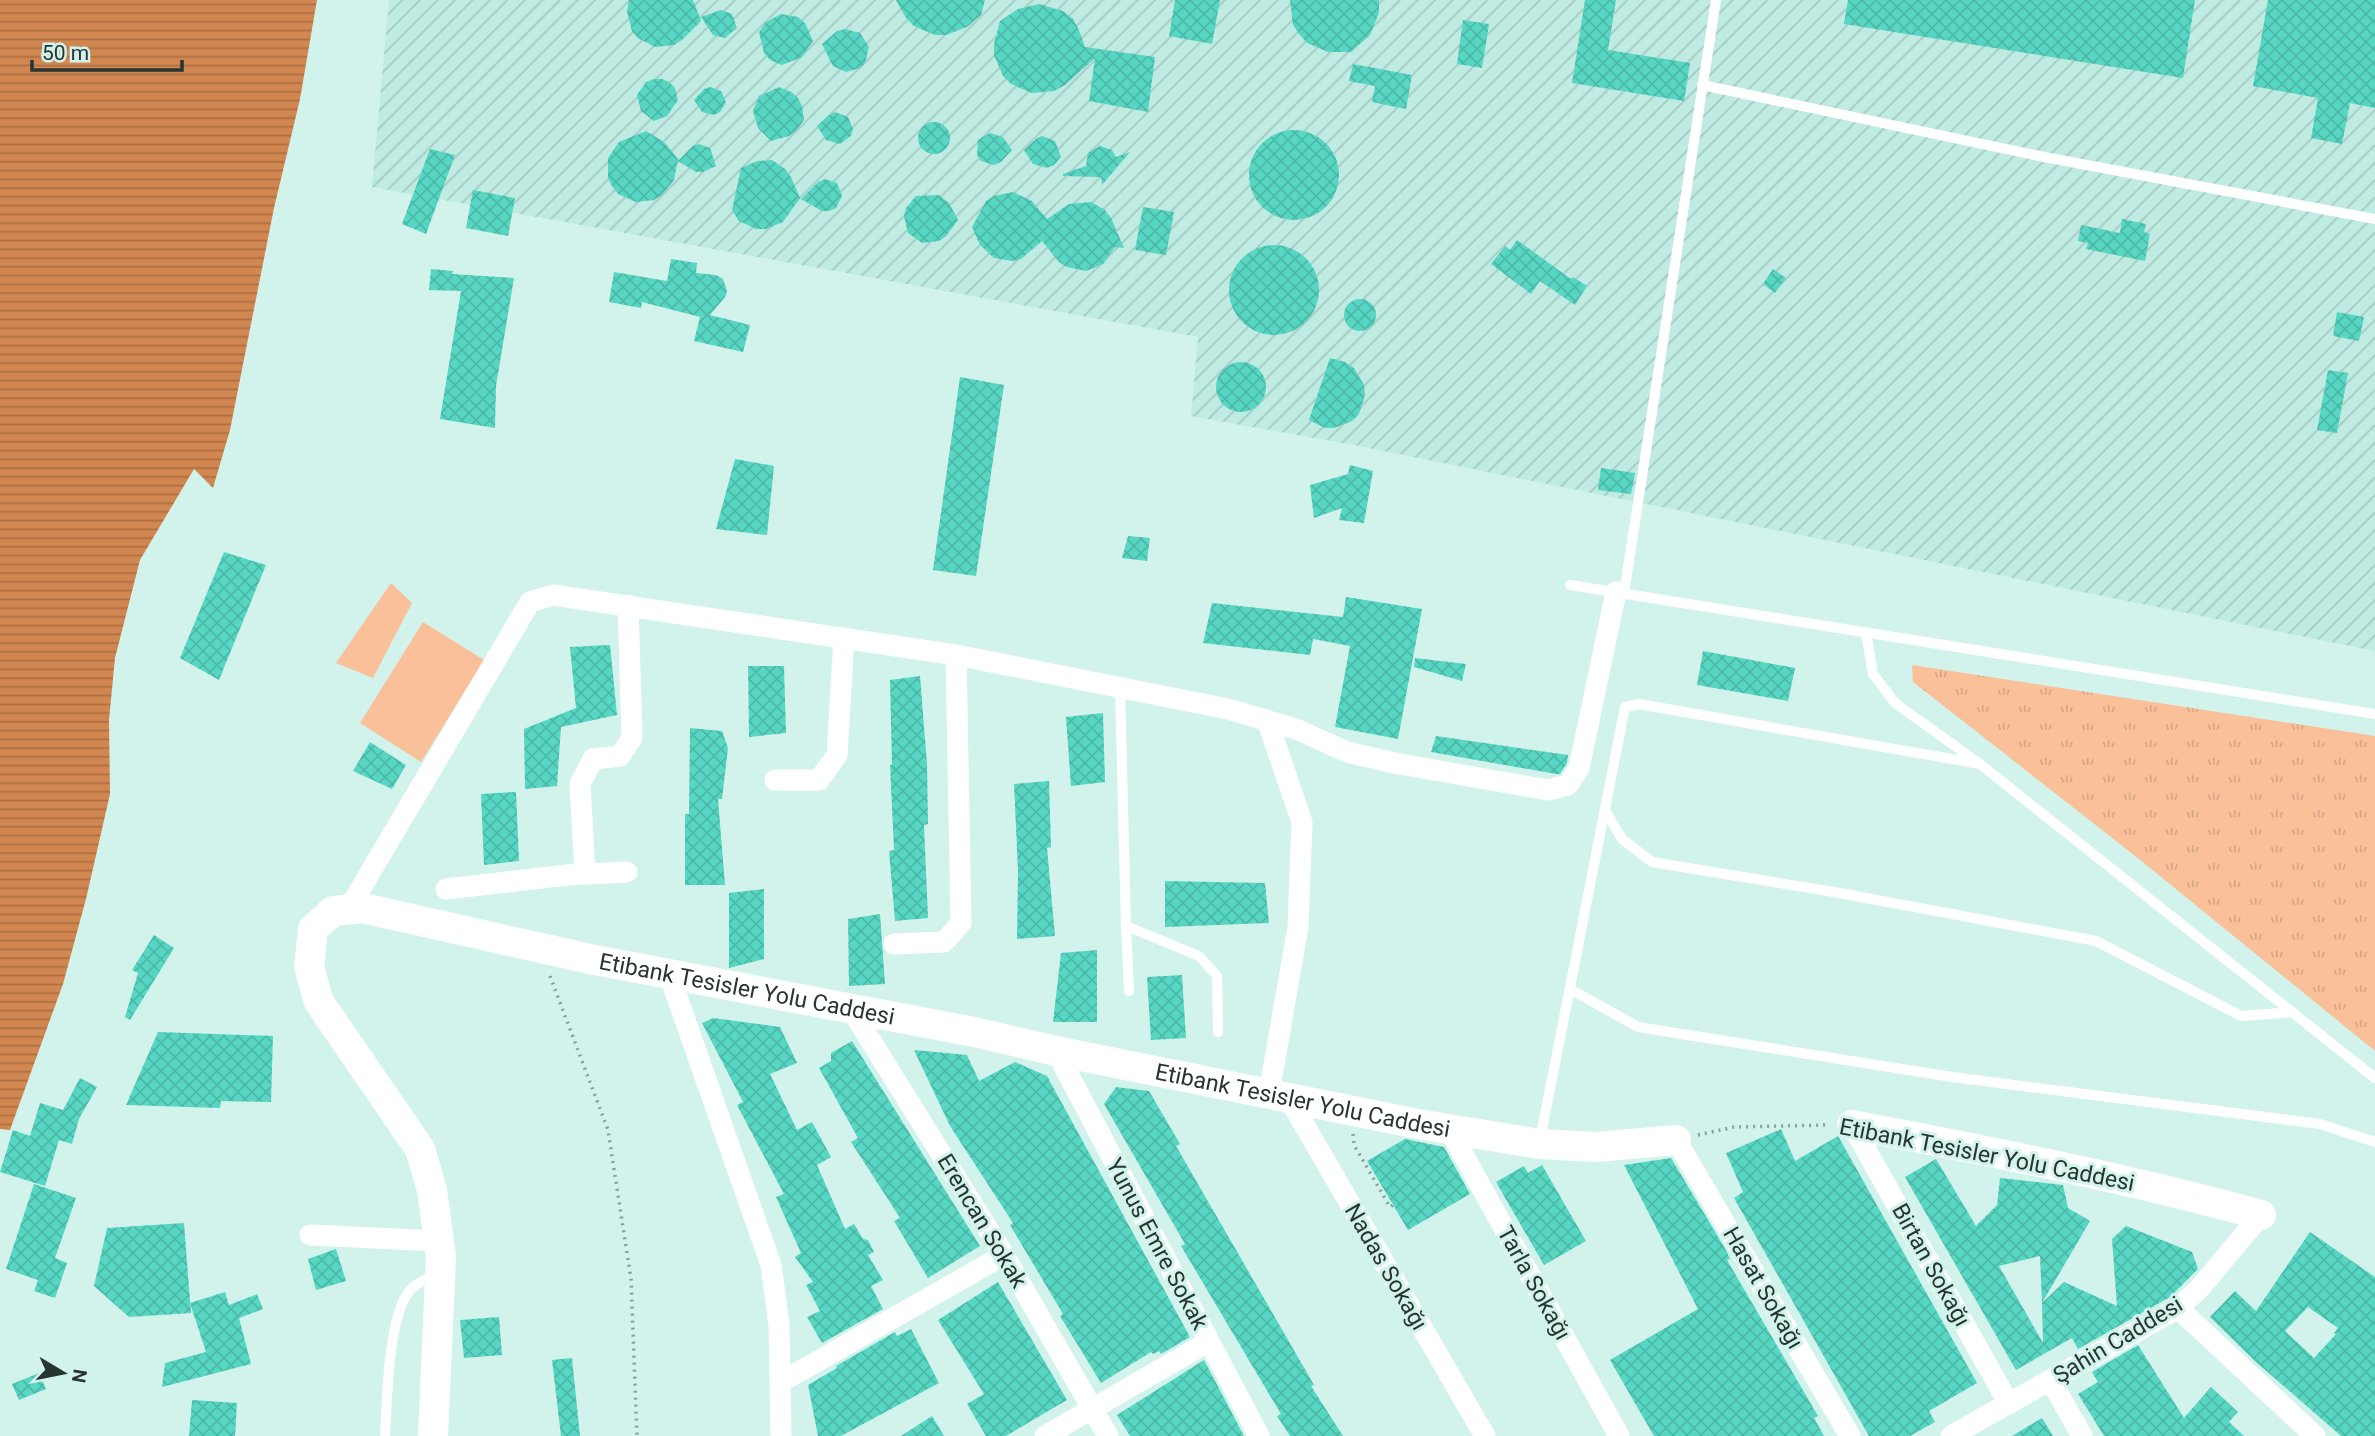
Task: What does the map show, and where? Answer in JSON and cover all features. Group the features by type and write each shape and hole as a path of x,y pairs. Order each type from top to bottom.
{"street":[{"path":"433,1436 441,1271 432,1190 420,1149 319,1002 309,967 313,929 333,911 348,910 530,602 553,595 956,655 1228,709 1296,729 1347,752 1394,763 1548,790 1568,785 1580,768 1620,593"},
{"path":"585,874 580,784 593,759 621,755 632,738 628,605"},
{"path":"775,780 819,779 837,755 844,638"},
{"path":"894,944 944,942 961,923 956,655"},
{"path":"1267,720 1301,822 1298,927 1278,1095"},
{"path":"446,889 627,872"},
{"name":"Etibank Tesisler Yolu Caddesi","path":"348,910 363,908 539,948 974,1032 1056,1051 1449,1129 1539,1144 1596,1147 1675,1140"},
{"path":"669,974 771,1265 779,1324 782,1436"},
{"name":"Erencan Sokak","path":"851,1009 1004,1255 1108,1436"},
{"name":"Yunus Emre Sokak","path":"1056,1051 1259,1436"},
{"name":"Nadas Sokağı","path":"1278,1095 1485,1436"},
{"name":"Etibank Tesisler Yolu Caddesi","path":"1852,1125 1972,1147 2178,1192 2261,1215"},
{"name":"Birtan Sokağı","path":"1852,1125 2009,1404"},
{"name":"Tarla Sokağı","path":"1449,1129 1619,1436"},
{"name":"Hasat Sokağı","path":"1675,1140 1850,1436"},
{"name":"Şahin Caddesi","path":"1951,1436 1979,1429 2009,1404 2178,1308 2199,1289 2261,1215"},
{"path":"310,1236 439,1241"},
{"path":"780,1382 1004,1255"},
{"path":"2178,1308 2315,1436"},
{"path":"1045,1436 1208,1342"},
{"path":"2051,1381 2082,1436"}],"lane":[{"path":"1620,593 1715,0"},
{"path":"1702,85 2044,157 2375,219"},
{"path":"1570,585 2375,714"},
{"path":"1866,632 1872,674 1895,702 1980,764 2375,1078"},
{"path":"1120,688 1129,991"},
{"path":"1539,1144 1625,707 1639,704 1980,764"},
{"path":"1605,810 1622,839 1652,862 1834,892 2096,941 2241,1016 2293,1013"},
{"path":"1126,926 1199,956 1217,976 1218,1032"},
{"path":"1570,989 1638,1027 1952,1077 2320,1124 2375,1142"},
{"path":"385,1436 391,1356 400,1307 411,1289 441,1271"}],"path":[{"path":"539,948 608,1130 631,1279 637,1436"},
{"path":"1344,1109 1354,1145 1390,1207 1393,1205"},
{"name":"Etibank Tesisler Yolu Caddesi","path":"1675,1140 1734,1127 1852,1125"}],"shaded area":[{"path":"0,0 317,0 300,99 274,208 230,430 213,488 194,469 140,560 115,658 109,720 110,794 63,984 10,1130 0,1129"},
{"path":"389,0 2375,0 2375,651 1359,446 1191,416 1198,337 372,187"}],"green space":[{"path":"391,583 412,603 373,678 336,663"},
{"path":"423,622 484,660 421,762 360,723"},
{"path":"1912,665 2375,736 2375,1051 2134,855 1913,682"}],"building":[{"path":"629,0 693,0 701,21 674,45 655,47 638,38 632,31 627,12"},
{"path":"896,0 985,0 981,15 967,27 946,35 935,35 914,26"},
{"path":"1175,0 1220,0 1212,44 1169,36"},
{"path":"1290,0 1379,0 1379,13 1370,35 1351,52 1328,52 1307,43 1299,34 1293,25"},
{"path":"1585,0 1616,0 1608,50 1690,63 1684,101 1572,83"},
{"path":"1848,0 2195,0 2183,78 1844,24"},
{"path":"2268,0 2375,0 2375,108 2350,103 2342,144 2311,138 2318,98 2253,86"},
{"path":"1039,4 1063,11 1073,19 1085,47 1155,57 1148,112 1089,101 1095,58 1065,85 1054,91 1032,93 1011,84 1003,76 994,55 1000,21 1018,9"},
{"path":"721,10 732,14 737,28 725,38 713,35 701,17"},
{"path":"781,14 798,17 805,23 813,41 802,57 782,65 770,60 764,53 759,32 766,22"},
{"path":"1463,20 1489,24 1482,68 1457,64"},
{"path":"845,29 860,33 869,47 865,63 860,68 846,72 833,66 822,44 837,31"},
{"path":"1353,64 1412,75 1406,109 1372,102 1375,86 1349,81"},
{"path":"654,79 669,82 675,88 678,100 667,116 654,121 641,111 637,95 646,82"},
{"path":"710,87 721,91 726,102 720,112 714,115 702,112 694,100 704,89"},
{"path":"779,87 798,98 804,120 789,136 771,141 758,128 753,111 759,96"},
{"path":"835,112 848,117 853,129 851,136 840,144 826,140 817,126"},
{"path":"934,122 945,127 950,138 945,149 934,154 923,149 918,138 923,127"},
{"path":"1294,130 1319,138 1331,150 1339,175 1331,200 1319,212 1294,220 1269,212 1257,200 1249,175 1257,150 1269,138"},
{"path":"646,131 664,142 678,159 674,180 662,195 654,200 636,202 618,194 612,186 608,178 608,158 619,142"},
{"path":"990,133 1003,137 1012,150 1001,162 994,165 981,161 977,155 978,140"},
{"path":"1042,136 1055,141 1061,157 1047,168 1033,164 1024,150"},
{"path":"699,144 710,148 716,166 703,172 696,172 678,161 693,146"},
{"path":"1100,146 1112,150 1116,157 1130,152 1102,185 1101,177 1063,176 1086,166 1088,153"},
{"path":"430,149 455,155 426,234 402,224"},
{"path":"772,160 791,177 800,198 783,222 766,229 756,229 739,221 732,210 741,168 757,161"},
{"path":"825,179 837,183 842,196 836,208 829,211 822,211 801,199 818,182"},
{"path":"473,190 515,198 508,236 466,228"},
{"path":"1013,192 1032,201 1047,219 1069,204 1091,202 1105,210 1111,218 1124,248 1115,247 1103,264 1086,271 1067,267 1059,262 1042,241 1021,259 1012,261 994,258 980,245 972,227 986,201 994,196"},
{"path":"939,195 949,203 958,220 939,241 922,243 908,233 904,216 906,208 916,196"},
{"path":"1143,207 1174,212 1166,255 1135,250"},
{"path":"2122,219 2146,224 2144,232 2150,234 2145,261 2086,249 2088,243 2078,241 2081,225 2120,233"},
{"path":"1517,240 1571,279 1573,277 1587,286 1575,305 1540,281 1531,294 1491,264 1505,246 1510,250"},
{"path":"1274,245 1291,249 1306,258 1315,273 1319,290 1315,307 1306,322 1291,331 1274,335 1257,331 1242,322 1233,307 1229,290 1233,273 1242,258 1257,249"},
{"path":"671,259 697,263 696,273 716,275 723,279 727,291 725,297 710,315 750,325 743,352 694,341 700,317 642,302 641,308 609,302 614,272 667,281"},
{"path":"431,269 453,271 452,274 514,278 496,386 495,428 440,419 461,291 429,290"},
{"path":"1773,269 1786,278 1775,293 1763,284"},
{"path":"1360,299 1371,304 1376,315 1371,326 1360,331 1349,326 1344,315 1349,304"},
{"path":"2337,312 2364,317 2359,341 2333,336"},
{"path":"1330,358 1354,368 1364,385 1365,395 1359,414 1352,421 1334,428 1325,428 1309,420"},
{"path":"1241,362 1259,369 1266,387 1259,405 1241,412 1223,405 1216,387 1223,369"},
{"path":"2328,370 2348,373 2337,433 2317,430"},
{"path":"960,377 1004,385 976,576 933,570"},
{"path":"735,459 774,466 767,535 716,529"},
{"path":"1350,465 1373,471 1364,523 1339,520 1342,508 1314,518 1310,485 1348,474"},
{"path":"1601,468 1635,473 1631,494 1598,490"},
{"path":"1128,536 1150,538 1147,561 1122,558"},
{"path":"224,552 266,565 219,680 180,658"},
{"path":"1346,597 1422,609 1398,739 1335,727 1350,646 1313,639 1310,655 1203,643 1212,603 1343,617"},
{"path":"610,645 617,715 561,727 557,786 525,789 524,729 576,708 570,647"},
{"path":"1703,651 1795,668 1788,701 1697,685"},
{"path":"1415,658 1466,664 1462,681 1414,667"},
{"path":"748,666 784,666 786,733 749,737"},
{"path":"920,676 927,764 928,824 924,825 928,918 895,921 889,851 894,850 890,680"},
{"path":"1103,713 1105,782 1071,786 1066,717"},
{"path":"690,728 722,731 728,748 722,799 718,799 725,885 685,885 685,814 689,814"},
{"path":"1436,736 1568,755 1567,763 1560,774 1556,774 1431,752"},
{"path":"370,742 406,765 392,789 353,771"},
{"path":"1049,781 1051,847 1047,848 1055,936 1017,939 1018,871 1014,784"},
{"path":"516,792 519,861 484,865 481,794"},
{"path":"1165,881 1265,883 1269,923 1165,927"},
{"path":"764,889 764,959 729,968 729,893"},
{"path":"880,914 885,984 849,986 848,919"},
{"path":"154,935 174,948 130,1020 125,1017 138,973 132,970"},
{"path":"1097,950 1097,1022 1053,1022 1061,953"},
{"path":"1182,975 1186,1038 1151,1040 1147,977"},
{"path":"713,1018 780,1027 797,1063 770,1074 797,1130 812,1122 831,1157 817,1165 845,1229 854,1224 874,1252 868,1255 883,1280 871,1286 883,1309 822,1343 807,1317 820,1311 806,1285 813,1282 795,1257 801,1253 776,1197 784,1194 737,1105 743,1102 702,1023"},
{"path":"158,1032 273,1036 271,1102 221,1101 220,1108 126,1105"},
{"path":"852,1041 980,1246 928,1278 894,1221 900,1218 851,1142 858,1138 819,1068 831,1061 831,1053"},
{"path":"914,1050 967,1055 979,1081 1015,1062 1047,1076 1190,1337 1161,1354 1159,1351 1153,1354 1151,1352 1101,1383 1060,1316 1063,1314 1010,1225 1013,1223 950,1126"},
{"path":"80,1078 97,1087 79,1119 72,1144 59,1140 45,1186 0,1172 13,1130 30,1136 40,1103 63,1110"},
{"path":"1116,1087 1149,1091 1180,1144 1176,1146 1314,1385 1311,1386 1343,1436 1290,1436 1277,1416 1281,1414 1181,1246 1185,1244 1104,1104"},
{"path":"1781,1129 1795,1161 1838,1136 1977,1383 1929,1411 1935,1422 1910,1436 1869,1436 1734,1198 1743,1192 1726,1153"},
{"path":"1405,1139 1444,1147 1470,1194 1408,1230 1367,1161"},
{"path":"1671,1158 1726,1250 1730,1259 1727,1260 1818,1416 1814,1418 1824,1436 1654,1436 1610,1360 1698,1309 1624,1165"},
{"path":"1936,1159 1976,1226 1997,1205 2000,1178 2063,1185 2068,1208 2090,1221 2042,1303 2064,1282 2117,1306 2112,1239 2126,1226 2192,1252 2198,1269 2170,1297 2078,1349 2072,1338 2016,1370 1905,1177","holes":["2040,1256 2043,1343 1999,1266"]},
{"path":"1542,1165 1586,1241 1544,1265 1496,1182 1524,1166 1528,1173"},
{"path":"34,1184 76,1198 55,1258 67,1263 55,1298 34,1291 38,1280 6,1269"},
{"path":"184,1223 191,1313 129,1317 94,1286 107,1228"},
{"path":"2310,1232 2375,1277 2375,1436 2341,1436 2256,1362 2210,1317 2235,1291 2256,1311","holes":["2308,1307 2338,1328 2334,1333 2336,1334 2314,1358 2285,1331"]},
{"path":"336,1249 346,1281 316,1290 308,1259"},
{"path":"998,1282 1067,1400 1006,1436 986,1436 967,1404 984,1394 938,1320"},
{"path":"225,1292 229,1305 257,1294 263,1309 239,1318 251,1364 162,1387 165,1363 206,1352 190,1303"},
{"path":"499,1317 502,1355 464,1358 460,1320"},
{"path":"911,1329 939,1383 841,1436 818,1436 808,1385 895,1332 897,1336"},
{"path":"2138,1345 2184,1418 2211,1387 2238,1412 2229,1422 2244,1436 2104,1436 2078,1394 2098,1382 2092,1372"},
{"path":"572,1358 580,1436 561,1436 552,1360"},
{"path":"1204,1360 1244,1436 1130,1436 1117,1415"},
{"path":"39,1373 46,1389 19,1400 12,1384"},
{"path":"192,1400 237,1403 235,1436 189,1436"},
{"path":"932,1416 944,1436 901,1436"},
{"path":"2042,1418 2053,1436 2012,1436"}]}
